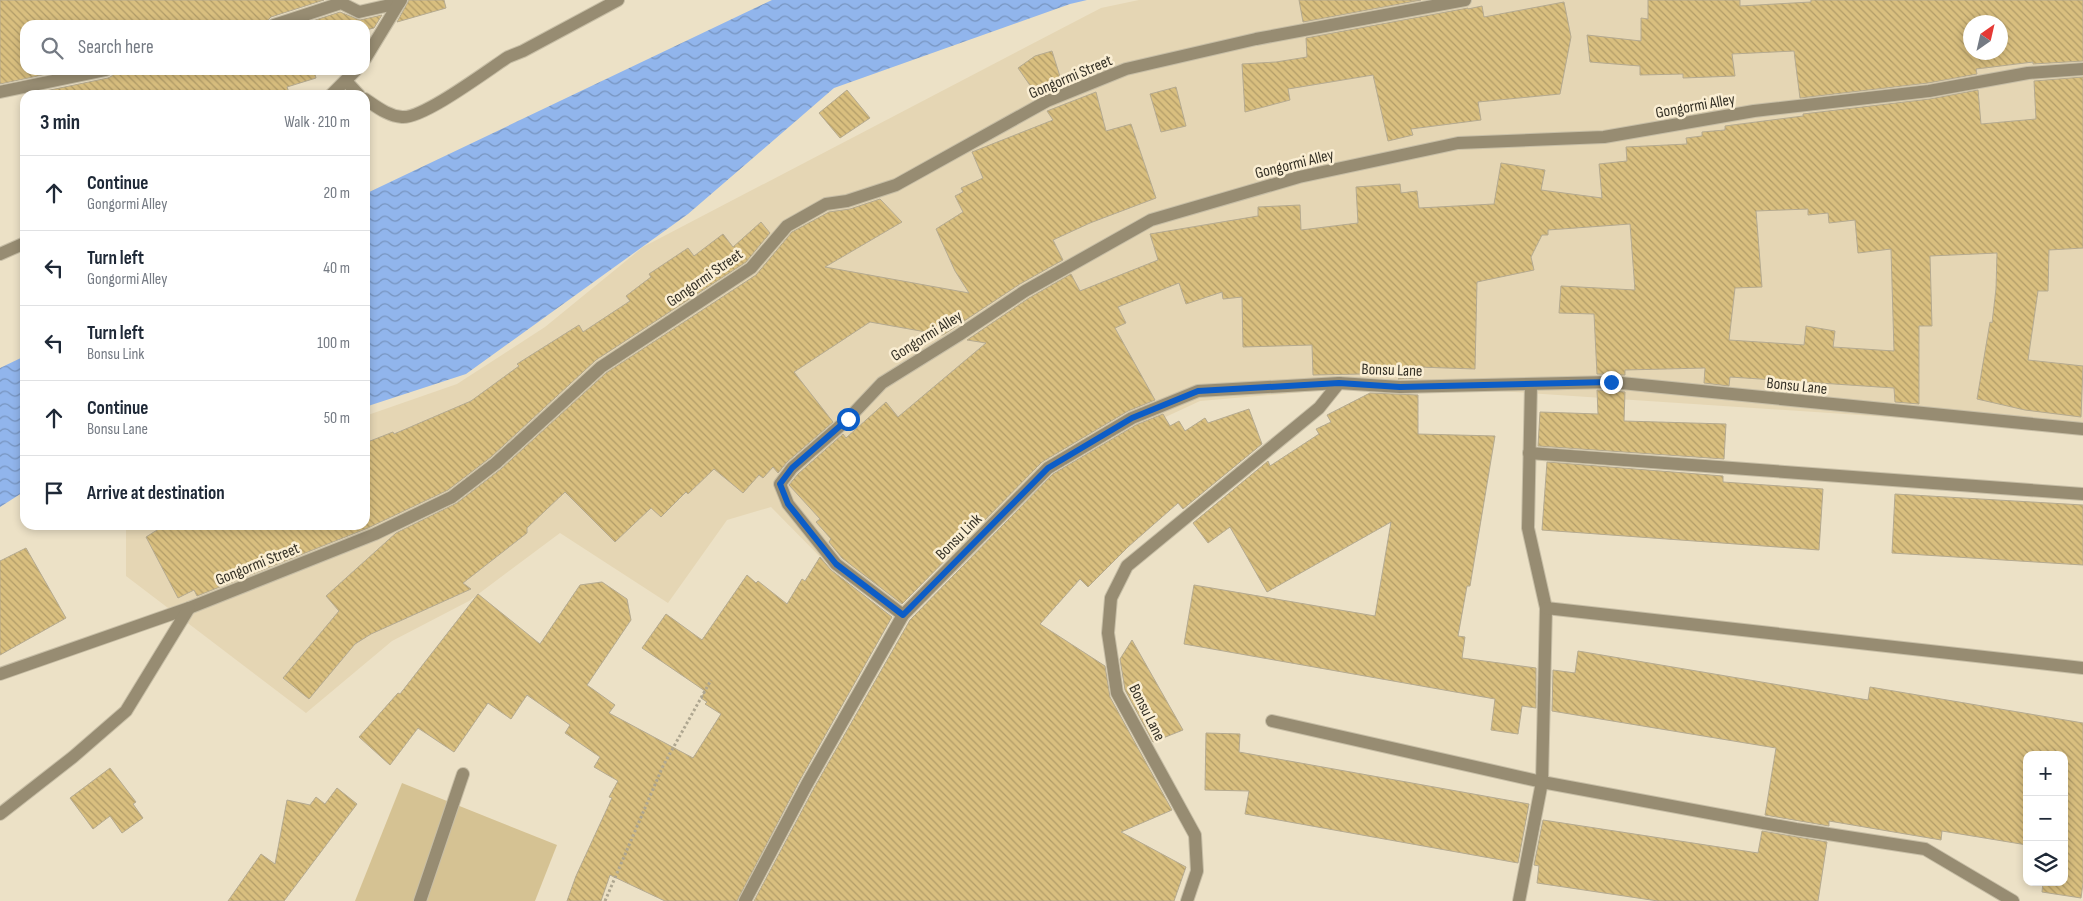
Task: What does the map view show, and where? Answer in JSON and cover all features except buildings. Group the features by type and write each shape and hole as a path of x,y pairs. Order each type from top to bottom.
{"street":[{"path":"370,102 386,113 404,118 421,113 508,57 523,51 618,0"},
{"name":"Gongormi Street","path":"0,674 189,608 374,534 452,497 496,463 601,367 658,328 717,292 750,268 787,226 826,204 846,201 896,185 1047,101 1126,70 1256,39 1464,0"},
{"path":"289,20 341,3 359,12 400,1"},
{"path":"370,51 400,1"},
{"name":"Gongormi Alley","path":"903,615 836,564 788,504 780,484 792,468 848,419 882,383 1025,291 1151,220 1299,177 1458,143 1604,137 1754,111 1929,91 2028,74 2083,69"},
{"path":"0,92 82,75"},
{"path":"336,90 351,75"},
{"path":"346,81 354,90"},
{"path":"0,254 20,245"},
{"name":"Bonsu Lane","path":"1187,901 1197,872 1195,835 1117,693 1108,633 1111,598 1127,566 1319,408 1339,383 1400,387 1611,382 2083,429"},
{"name":"Bonsu Link","path":"745,901 807,784 903,615 1048,468 1132,418 1198,391 1339,383"},
{"path":"1519,901 1542,782 1546,608 1528,528 1531,384"},
{"path":"1529,453 2083,494"},
{"path":"0,814 73,757 126,711 189,608"},
{"path":"1546,608 2083,668"},
{"path":"1272,721 1542,782 1796,829 1925,849 2013,901"},
{"path":"420,901 462,774"}],"path":[{"path":"605,901 663,766 711,680"}],"shaded area":[{"path":"1139,0 2083,0 2083,430 1395,384 1200,401 1034,478 895,609 836,573 771,507 727,520 668,603 560,533 469,601 392,641 306,713 126,576 126,530 370,530 370,414 457,384 545,327 643,247 1101,8"},
{"path":"402,783 557,845 535,901 355,901"}],"water":[{"path":"772,0 1087,0 1070,4 834,88 688,214 466,374 370,405 370,192"},
{"path":"20,358 20,494 0,507 0,368"}],"route":[{"path":"848,419 792,468 780,484 788,504 836,564 903,615 1048,468 1132,418 1198,391 1339,383 1400,387 1611,382"}]}
